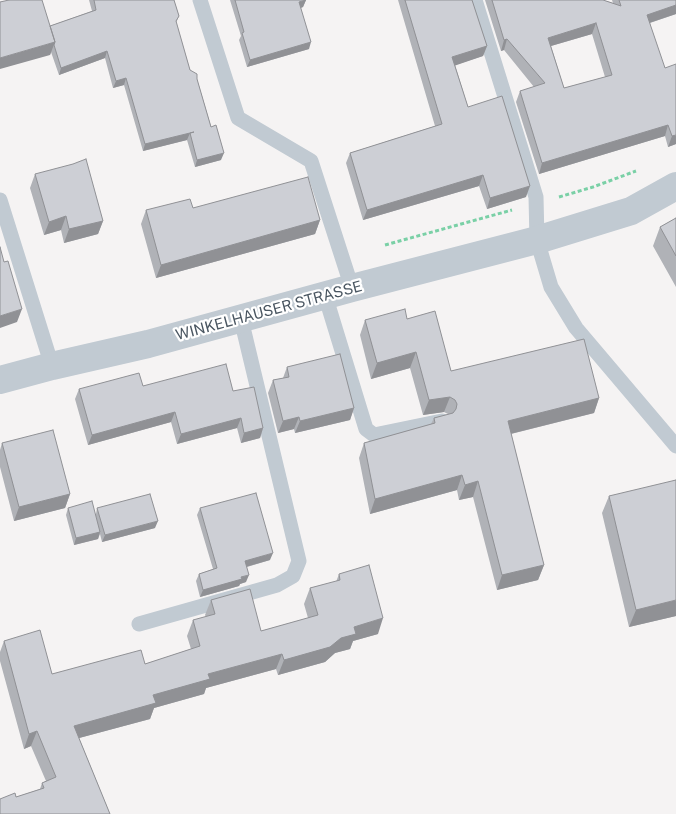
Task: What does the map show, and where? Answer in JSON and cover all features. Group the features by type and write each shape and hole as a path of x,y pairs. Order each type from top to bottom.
{"street":[{"name":"WINKELHAUSER STRASSE","path":"0,380 148,344 537,240 631,211 676,186"}],"lane":[{"path":"200,0 238,118 311,161 352,288"},
{"path":"475,0 536,196 537,240 551,287 576,328 676,446"},
{"path":"0,200 52,366"},
{"path":"325,296 366,429 374,435 442,421"},
{"path":"139,624 277,586 292,576 299,561 241,318"}],"building":[{"path":"9,0 42,0 55,42 0,58 0,2"},
{"path":"94,0 174,0 179,16 176,21 190,70 197,74 211,127 216,125 224,153 197,160 190,133 194,132 145,144 126,78 116,81 107,51 61,68 50,26 96,10"},
{"path":"235,0 306,0 299,2 311,42 250,60"},
{"path":"405,0 472,0 487,46 452,57 468,107 502,96 530,186 490,198 483,175 367,210 350,153 442,124"},
{"path":"492,0 603,0 621,6 619,0 676,0 676,5 647,15 665,68 676,64 676,135 672,136 668,125 542,163 520,91 545,83 507,39 504,40","holes":["596,23 612,75 564,88 548,38"]},
{"path":"86,159 103,221 69,229 66,216 49,222 35,174"},
{"path":"308,177 320,220 161,265 146,210 190,199 193,208"},
{"path":"676,218 676,256 660,227"},
{"path":"0,247 4,262 8,261 22,309 0,316"},
{"path":"405,309 407,319 435,311 451,371 584,339 599,398 508,421 544,565 502,575 478,481 465,485 462,475 375,499 364,443 435,423 434,418 453,413 457,404 450,397 429,400 416,352 377,363 365,320"},
{"path":"340,354 354,408 300,421 299,417 283,421 273,380 289,377 287,367"},
{"path":"226,364 233,391 254,387 263,428 244,433 241,418 181,434 175,412 92,435 79,389 139,373 143,386"},
{"path":"53,430 70,494 19,507 2,443"},
{"path":"676,480 676,600 636,610 609,496"},
{"path":"256,493 273,553 245,561 249,575 241,577 242,579 203,590 199,574 217,568 200,508"},
{"path":"150,494 158,521 105,535 97,508"},
{"path":"92,501 100,532 76,538 68,508"},
{"path":"369,565 383,618 354,627 356,634 341,638 330,647 284,660 282,654 208,674 210,679 153,695 156,703 74,726 110,814 0,814 0,799 15,793 16,797 44,788 42,783 56,777 37,731 29,734 4,641 40,630 52,674 141,650 145,664 200,646 193,620 215,614 211,600 250,589 261,631 318,615 310,588 340,580 339,574"}]}
